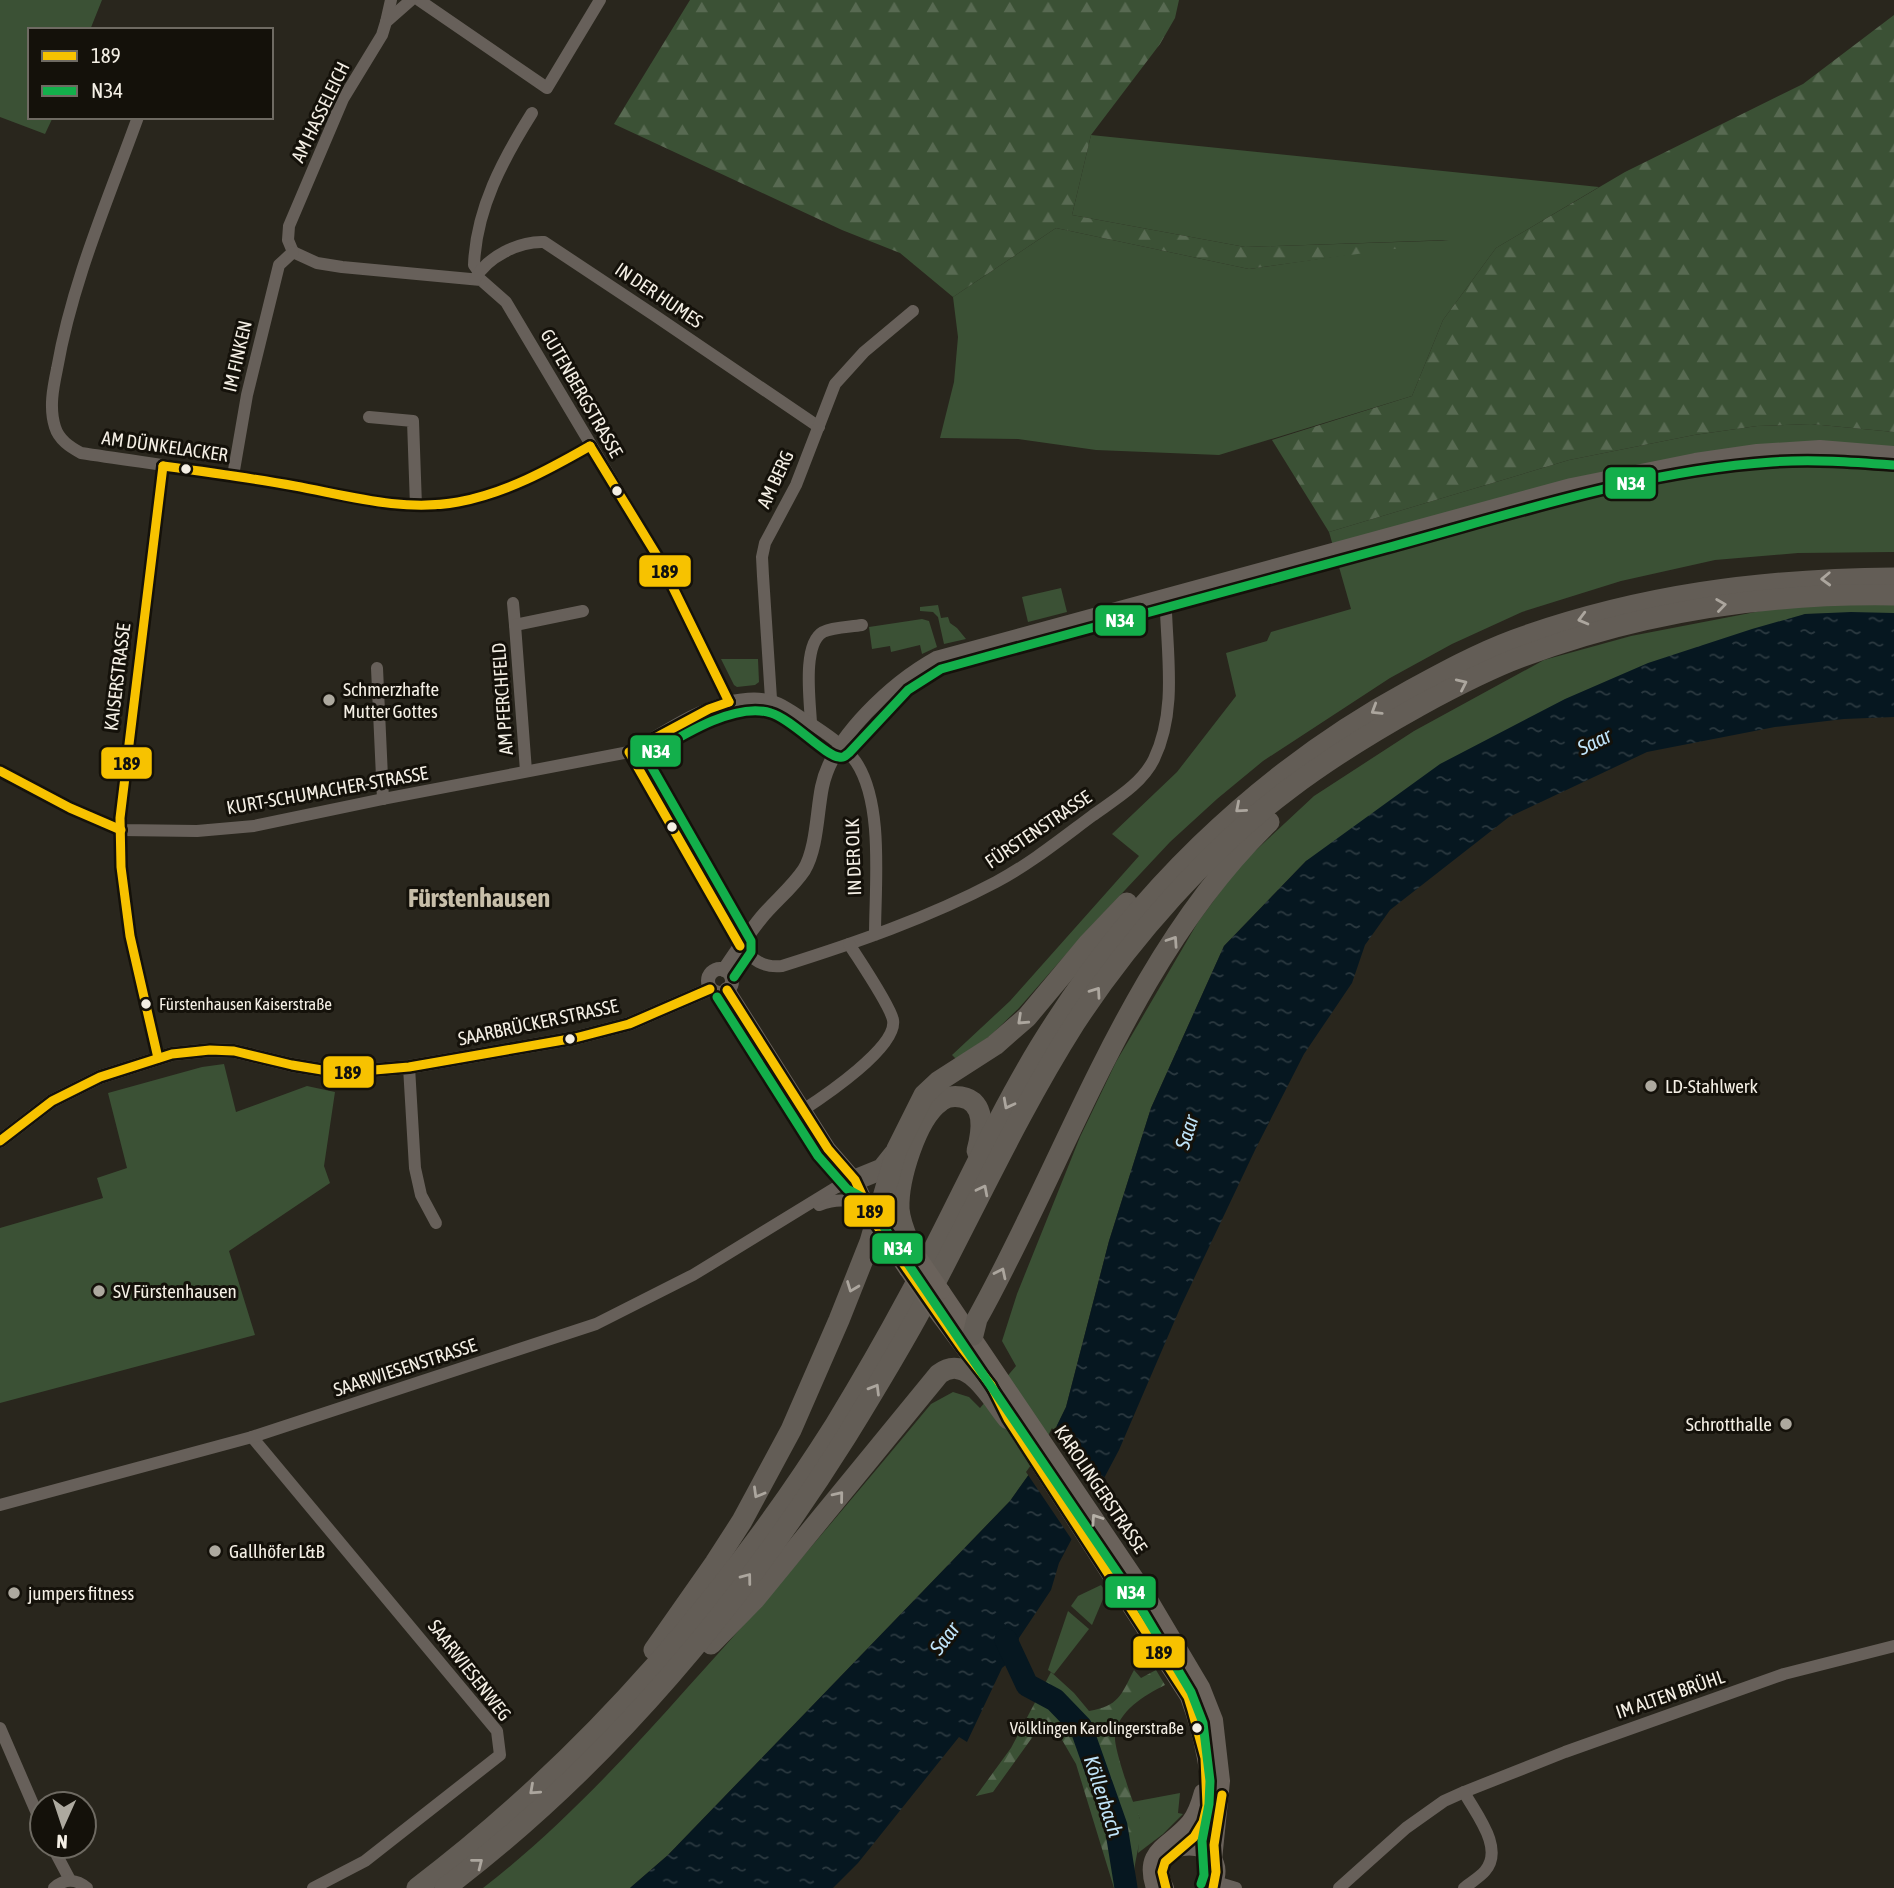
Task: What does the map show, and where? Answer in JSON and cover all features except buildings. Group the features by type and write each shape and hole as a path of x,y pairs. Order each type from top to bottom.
{"highway":[{"path":"626,1725 702,1637 769,1550 826,1468 922,1309 1030,1098 1105,979 1167,904 1249,823 1285,791 1360,740 1450,689 1518,658 1589,635 1652,610 1752,584 1894,578"},
{"path":"584,1744 618,1701 715,1563 768,1475 815,1377 897,1149 924,1095 939,1081 995,1045 1027,1017 1088,944 1140,891 1210,835 1271,781 1321,744 1383,705 1511,641 1572,622 1652,610 1822,595 1894,595"},
{"path":"972,1335 977,1320 1142,989 1174,939 1208,890 1256,835 1292,801 1334,770 1360,740"},
{"path":"417,1888 468,1849 584,1744 692,1624 759,1537 834,1426 909,1297 1038,1050 1116,937 1210,835"},
{"path":"913,1249 901,1224 899,1209 905,1170 927,1116 936,1105 948,1097 968,1098 980,1113 978,1144 970,1176"},
{"path":"855,1180 882,1169 897,1149"},
{"path":"445,1888 509,1838 665,1691 754,1600 939,1374 947,1368 964,1369 974,1377 992,1383 1008,1419"}],"main road":[{"name":"KAROLINGERSTRASSE","path":"719,990 828,1149 855,1180 876,1191 875,1210 907,1270 1148,1596 1202,1686 1219,1743 1222,1791 1214,1860 1217,1870 1214,1885"},
{"name":"KAROLINGERSTRASSE","path":"875,1210 913,1249 972,1335 992,1383"},
{"name":"KAROLINGERSTRASSE","path":"1008,1419 1188,1697 1200,1729 1206,1780 1206,1815 1199,1829 1184,1846 1172,1852 1164,1864 1162,1877 1166,1888"},
{"path":"1154,1888 1150,1876 1151,1861 1157,1851 1192,1817 1206,1780"},
{"path":"1184,1846 1203,1849 1214,1860"}],"street":[{"path":"386,22 391,0"},
{"name":"AM HASSELEICH","path":"293,252 288,240 289,226 343,99 382,35 386,22 411,0"},
{"path":"419,0 547,88 600,0"},
{"path":"293,252 317,263 342,267 477,275 474,265 478,224 486,200 511,147 532,113"},
{"name":"AM DÜNKELACKER","path":"137,119 78,281 61,346 53,389 52,416 56,431 66,444 81,453 416,506 451,502 515,486 590,446"},
{"name":"IN DER HUMES","path":"477,275 498,256 531,242 544,243 654,314 819,427"},
{"name":"IM FINKEN","path":"233,475 247,395 279,265 293,252"},
{"name":"GUTENBERGSTRASSE","path":"477,275 506,302 659,559 729,702"},
{"name":"AM BERG","path":"771,699 762,557 765,543 796,485 835,384 845,370 913,311"},
{"path":"369,417 413,421 416,506"},
{"path":"724,970 761,918 804,870 811,848 822,785 828,766 840,745 900,680 936,659 1571,485 1757,450 1820,447 1894,453"},
{"name":"KAISERSTRASSE","path":"158,1058 130,936 121,867 120,818 163,466"},
{"name":"FÜRSTENSTRASSE","path":"740,946 751,959 771,967 782,966 875,935 958,901 997,881 1034,859 1118,798 1143,776 1154,759 1170,707 1166,612 1162,598"},
{"name":"AM PFERCHFELD","path":"513,603 526,771"},
{"name":"AM PFERCHFELD","path":"515,625 583,611"},
{"path":"811,723 809,658 813,643 820,633 828,630 862,625"},
{"path":"377,668 383,799"},
{"name":"KURT-SCHUMACHER-STRASSE","path":"0,771 70,808 121,830 197,831 254,826 629,752 699,714 729,702 771,699"},
{"name":"IN DER OLK","path":"771,699 811,723 840,745 856,763 867,788 875,831 875,935"},
{"path":"629,752 740,946"},
{"path":"803,1110 841,1084 874,1055 891,1033 894,1021 849,944"},
{"path":"716,969 730,974 732,981 719,990 707,981 716,969"},
{"name":"SAARBRÜCKER STRASSE","path":"0,1141 52,1101 100,1077 158,1058 210,1050 234,1051 340,1073 409,1067 588,1035 719,990"},
{"path":"409,1067 415,1168 421,1195 436,1223"},
{"name":"SAARWIESENSTRASSE","path":"0,1505 252,1437 596,1325 693,1275 835,1188 855,1180"},
{"name":"SAARWIESENSTRASSE","path":"799,1212 839,1199 853,1201 875,1210"},
{"name":"SAARWIESENWEG","path":"252,1437 497,1731 500,1755 365,1861 313,1888"},
{"name":"IM ALTEN BRÜHL","path":"1339,1888 1406,1828 1444,1801 1464,1792 1565,1752 1784,1674 1894,1646"},
{"path":"0,1728 28,1793"},
{"path":"1464,1792 1490,1841 1493,1856 1485,1871 1464,1888"},
{"path":"59,1860 69,1880"},
{"path":"54,1888 69,1880 79,1882 87,1888"},
{"path":"1214,1885 1236,1888"}],"green space":[{"path":"0,0 102,0 91,28 28,28 28,119 52,119 45,134 0,117"},
{"path":"690,0 1179,0 1175,18 1160,44 1091,135 1072,215 1245,247 1459,240 1249,269 1056,228 953,297 900,253 842,230 614,124"},
{"path":"1894,15 1894,432 1811,424 1757,426 1694,435 1569,460 1329,532 1272,440 1412,396 1443,320 1496,248 1625,172 1803,84"},
{"path":"1091,135 1599,187 1496,248 1443,320 1412,396 1219,455 1096,450 1018,439 940,438 954,382 958,337 953,297 1056,228 1249,269 1449,240 1245,247 1072,215"},
{"path":"1811,424 1894,432 1894,552 1798,553 1715,560 1621,581 1522,612 1452,644 1390,678 1263,761 1170,842 1019,1008 990,1036 956,1059 952,1055 1010,1001 1139,856 1112,834 1177,772 1236,696 1226,653 1267,641 1271,632 1351,609 1329,532 1569,460 1694,435 1757,426"},
{"path":"1061,588 1067,612 1028,622 1022,597"},
{"path":"1894,601 1894,613 1805,614 1306,861 1224,946 1151,1108 1109,1241 1066,1407 1042,1456 1010,1501 668,1855 630,1888 483,1888 538,1842 640,1740 781,1582 931,1404 953,1392 969,1397 980,1408 1016,1366 1002,1341 1017,1294 1080,1137 1116,1062 1198,922 1240,865 1314,796 1414,731 1544,660 1631,636 1802,603"},
{"path":"938,605 941,618 948,617 950,623 966,639 944,644 938,617 933,612 920,611 920,607"},
{"path":"922,619 929,621 937,647 922,654 920,645 891,652 890,646 872,649 869,627"},
{"path":"721,659 758,659 759,682 737,687"},
{"path":"224,1064 236,1112 307,1086 335,1092 324,1166 330,1183 229,1251 255,1335 0,1403 0,1228 103,1198 97,1178 127,1168 108,1093 202,1067"},
{"path":"1101,1585 1106,1592 1092,1625 1071,1606 1078,1596"},
{"path":"1068,1611 1089,1629 1054,1674 1048,1670"},
{"path":"1134,1670 1141,1678 1156,1670 1165,1685 1133,1705 1117,1728 1117,1749 1141,1828 1134,1871 1135,1888 1114,1888 1076,1764 1058,1733 1039,1728 993,1792 976,1796 1011,1748 1051,1672 1089,1711 1107,1706 1118,1698"},
{"path":"1180,1793 1178,1813 1183,1814 1138,1853 1140,1819 1132,1802"}],"water":[{"name":"Saar","path":"1894,613 1894,717 1844,719 1775,727 1647,752 1509,817 1390,910 1365,945 1352,983 1304,1054 1256,1148 1181,1306 1119,1450 1059,1563 1051,1590 1019,1638 1017,1648 1023,1661 1019,1667 1007,1664 1002,1668 967,1742 959,1737 858,1863 833,1888 630,1888 668,1855 1010,1501 1042,1456 1066,1407 1109,1241 1151,1108 1224,946 1306,861 1440,764 1565,699 1648,663 1805,614"}],"pier":[{"path":"1052,1428 1098,1498 1074,1543 1026,1472"}],"waterway":[{"name":"Köllerbach","path":"1006,1640 1027,1685 1055,1700 1081,1727 1116,1826 1126,1888"}],"transit line":[{"name":"189","path":"590,446 659,559 729,702"},
{"name":"189","path":"163,466 279,483 376,502 437,505 476,498 510,487 590,446"},
{"name":"N34","path":"734,977 751,952 751,941 646,757 707,723 740,712 771,713 789,722 825,751 843,757 908,690 941,669 1625,484 1674,474 1772,462 1817,461 1893,465"},
{"name":"189","path":"158,1058 130,936 121,867 120,818 163,466"},
{"name":"189","path":"729,702 709,709 629,752 740,946"},
{"name":"189","path":"0,771 70,808 121,830"},
{"name":"189","path":"0,1141 52,1101 100,1077 172,1054 210,1050 234,1051 340,1073 409,1067 575,1038 629,1024 710,989"},
{"name":"189","path":"727,990 828,1149 855,1180 875,1223 991,1385 1008,1419 1188,1697 1205,1758 1207,1806 1203,1822 1194,1837 1165,1862 1162,1872 1166,1888"},
{"name":"N34","path":"717,997 818,1156 847,1189 867,1200 1138,1603 1191,1692 1203,1723 1210,1781 1202,1841 1204,1875 1201,1884"},
{"name":"189","path":"1213,1888 1216,1872 1214,1845 1222,1795"}],"place":[{"name":"Schmerzhafte Mutter Gottes","path":"329,700"},
{"name":"Fürstenhausen Kaiserstraße","path":"146,1004"},
{"name":"LD-Stahlwerk","path":"1651,1086"},
{"name":"SV Fürstenhausen","path":"99,1291"},
{"name":"Schrotthalle","path":"1786,1424"},
{"name":"Gallhöfer L&B","path":"215,1551"},
{"name":"jumpers fitness","path":"14,1593"},
{"name":"Völklingen Karolingerstraße","path":"1197,1728"}],"district":[{"name":"Fürstenhausen","path":"479,898"}]}
